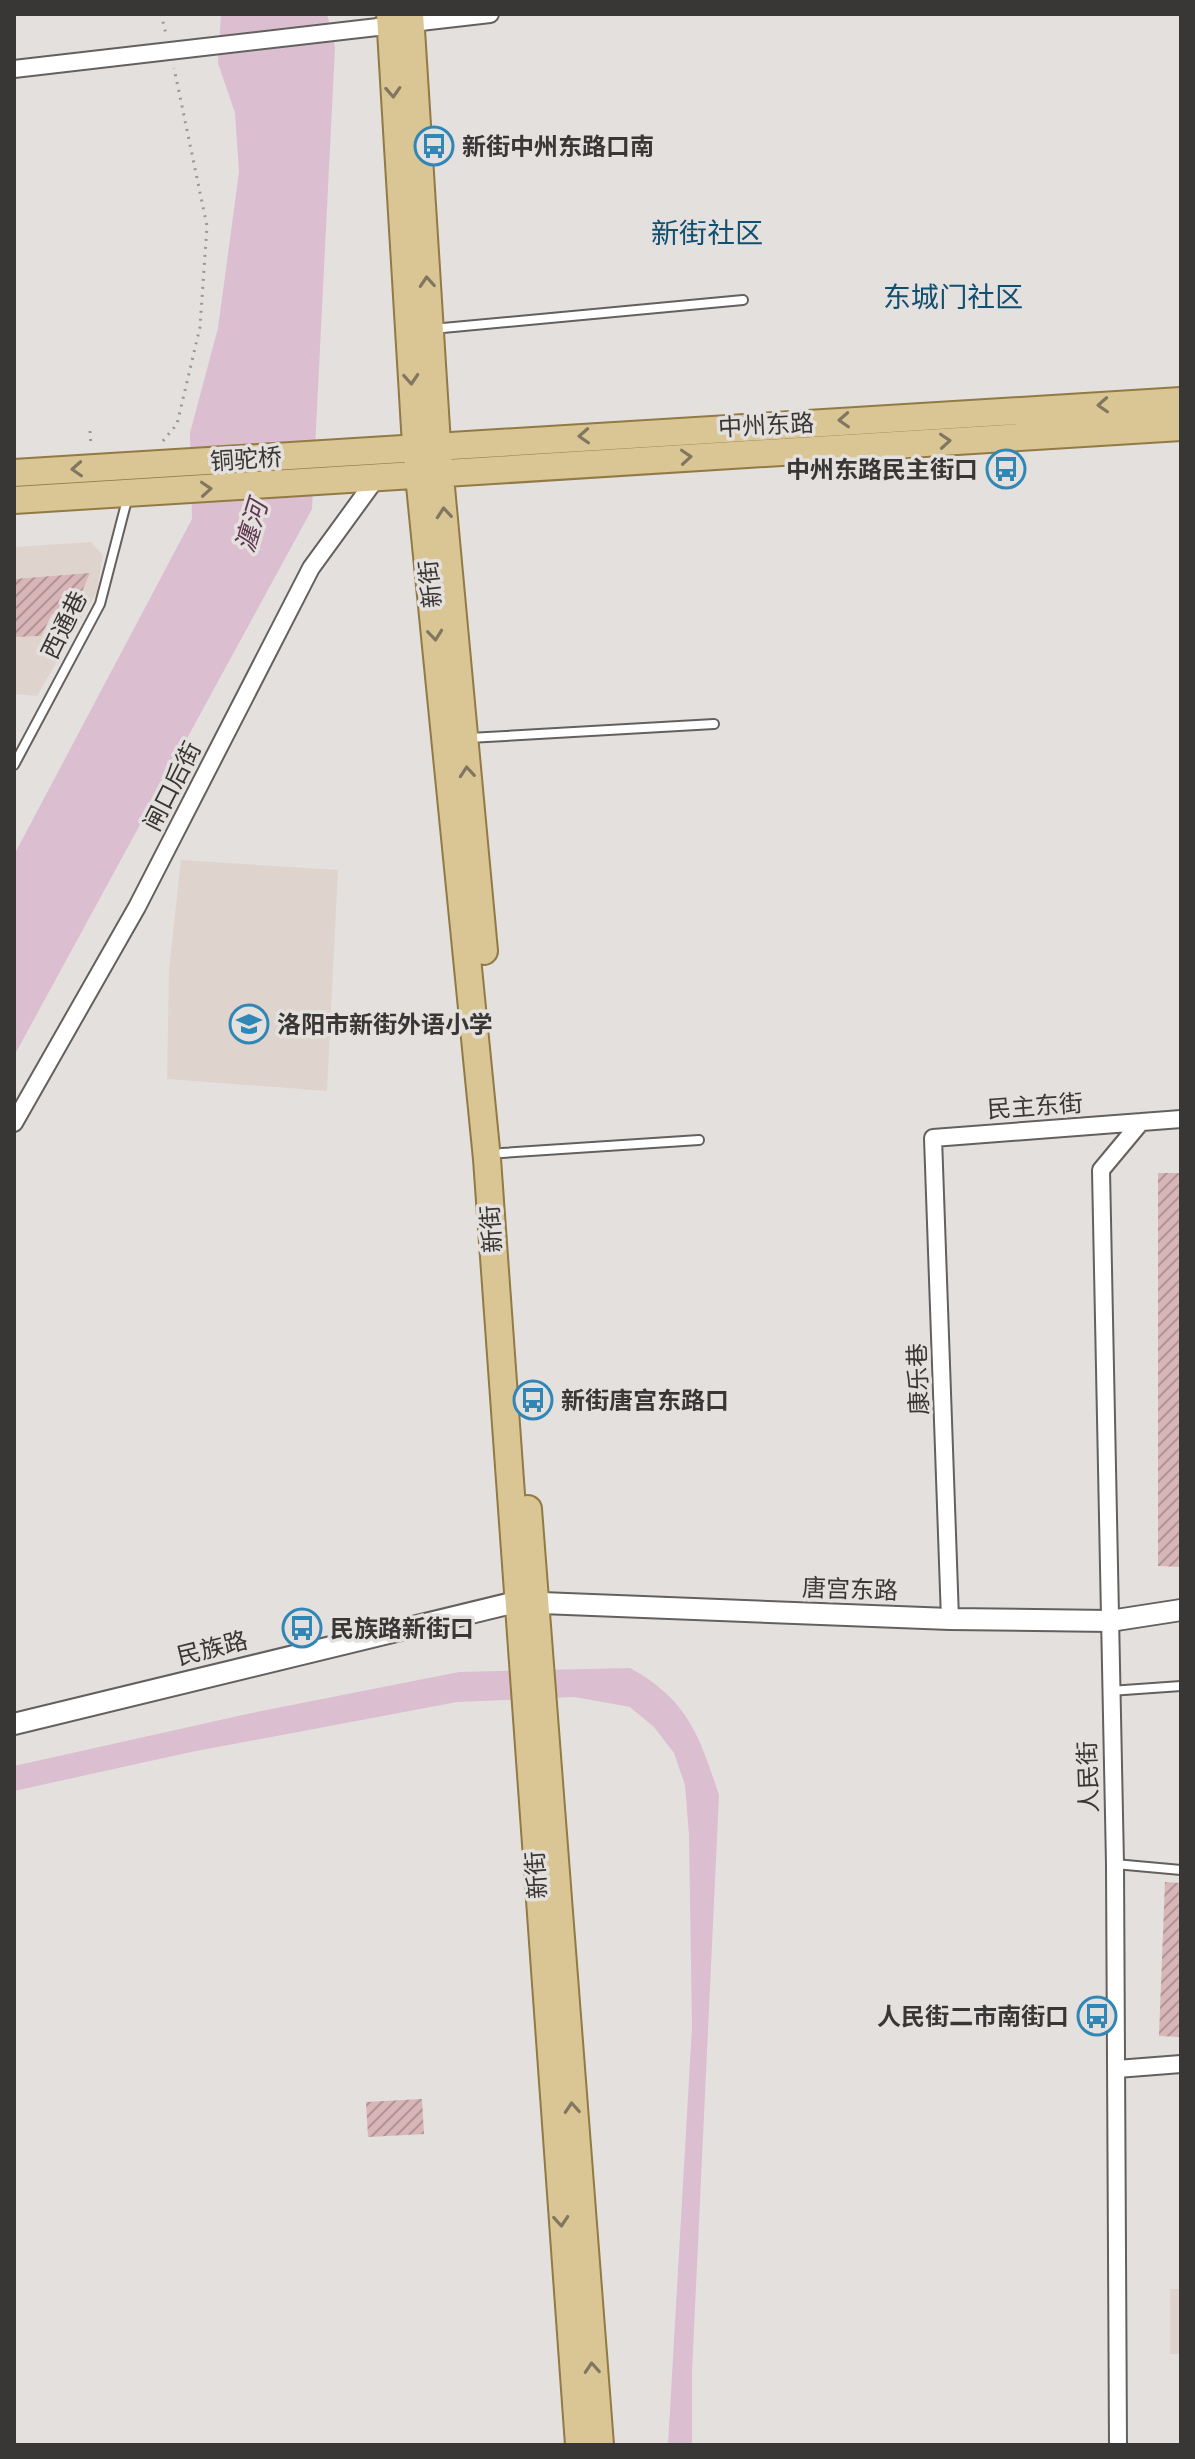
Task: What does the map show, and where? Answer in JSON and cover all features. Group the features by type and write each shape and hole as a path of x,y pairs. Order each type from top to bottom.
{"main road":[{"name":"新街","path":"400,19 429,473 525,1602"},
{"name":"中州东路","path":"362,468 427,445 1181,401"},
{"name":"中州东路","path":"362,468 429,473 1181,427"},
{"name":"铜驼桥","path":"140,466 362,468"},
{"path":"14,473 140,466"},
{"name":"铜驼桥","path":"128,495 362,468"},
{"name":"新街","path":"429,473 464,738 502,1153 529,1661 600,2445"},
{"path":"14,500 128,495"},
{"name":"新街","path":"534,1724 579,2445"}],"street":[{"path":"14,69 336,33 400,19 490,14"},
{"name":"闸口后街","path":"14,1123 137,907 362,468"},
{"name":"民主东街","path":"933,1138 1181,1119"},
{"name":"人民街","path":"1118,2445 1115,1864 1109,1691 1101,1170 1141,1122"},
{"name":"康乐巷","path":"933,1138 950,1619"},
{"name":"唐宫东路","path":"525,1602 950,1619 1110,1621 1181,1610"},
{"name":"民族路","path":"14,1724 525,1602"},
{"path":"1117,2069 1181,2064"}],"lane":[{"path":"418,330 743,300"},
{"name":"西通巷","path":"14,765 100,604 128,495"},
{"path":"464,738 714,724"},
{"path":"502,1153 699,1140"},
{"path":"1109,1691 1181,1686"},
{"path":"1115,1864 1181,1870"}],"path":[{"path":"140,466 177,424 200,327 207,226 161,14"}],"shaded area":[{"path":"91,542 103,555 97,592 37,696 14,694 14,547"},
{"name":"洛阳市新街外语小学","path":"181,860 338,870 327,1091 167,1079 169,969"},
{"path":"1170,2289 1181,2289 1181,2354 1170,2354"}],"water":[{"name":"瀍河","path":"221,14 327,14 335,47 312,509 14,1056 14,855 192,519 190,433 218,328 239,172 235,113 218,63"},
{"path":"630,1668 666,1693 689,1721 705,1754 719,1795 692,2371 692,2445 668,2445 692,2027 689,1835 685,1785 674,1753 654,1727 630,1707 575,1697 457,1702 191,1752 14,1791 14,1766 247,1714 459,1672"}],"building":[{"path":"90,573 73,613 52,614 41,636 14,637 14,579"},
{"path":"1158,1173 1181,1173 1181,1567 1158,1566"},
{"path":"1165,1882 1181,1883 1181,2037 1159,2036"},
{"path":"422,2099 424,2134 368,2137 366,2102"}],"place":[{"name":"新街中州东路口南","path":"434,146"},
{"name":"中州东路民主街口","path":"1006,469"},
{"name":"洛阳市新街外语小学","path":"249,1024"},
{"name":"新街唐宫东路口","path":"533,1400"},
{"name":"民族路新街口","path":"302,1628"},
{"name":"人民街二市南街口","path":"1097,2016"}],"district":[{"name":"新街社区","path":"707,233"},
{"name":"东城门社区","path":"953,297"}]}
